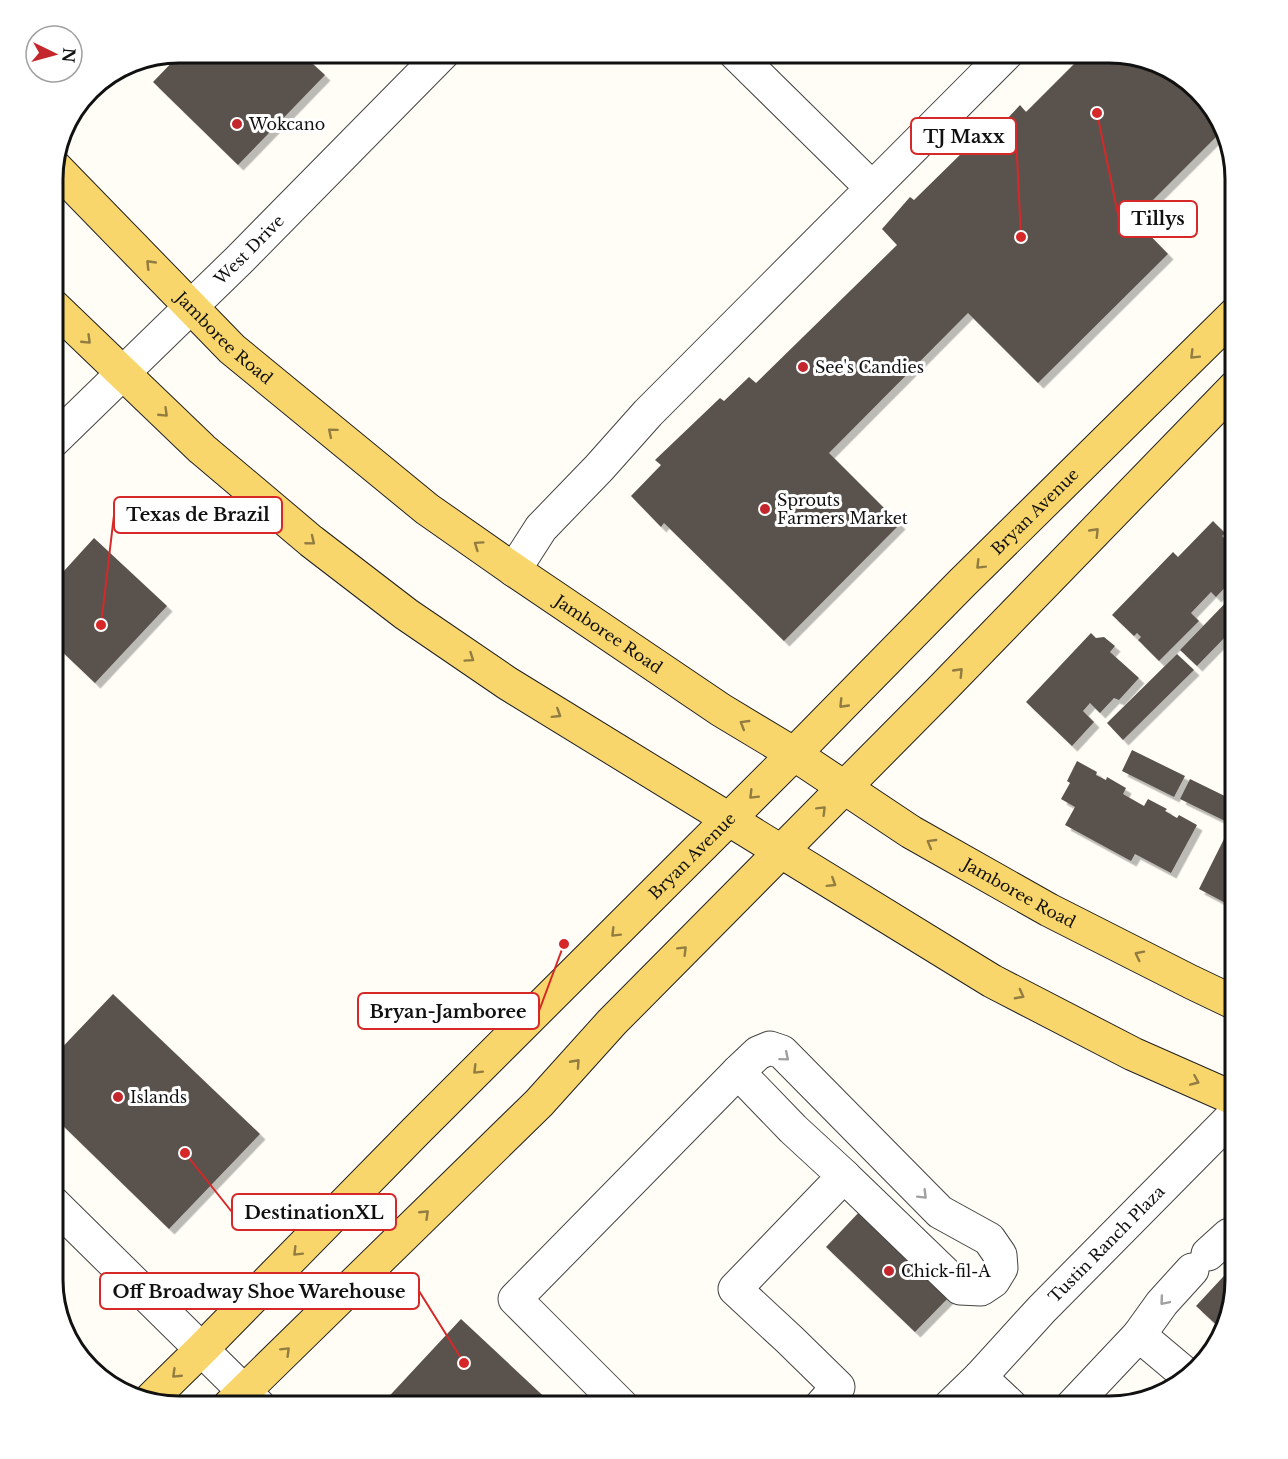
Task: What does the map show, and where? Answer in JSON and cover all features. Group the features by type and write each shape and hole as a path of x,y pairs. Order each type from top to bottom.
{"main road":[{"name":"Jamboree Road","path":"63,175 232,349 427,510 721,710 794,754 911,832 1049,910 1225,997"},
{"path":"63,316 202,449 310,541 406,614 507,683 992,981 1133,1054 1225,1094"},
{"name":"Bryan Avenue","path":"157,1394 970,575 1225,325"},
{"path":"250,1396 539,1103 612,1022 845,788 1225,398"}],"street":[{"name":"West Drive","path":"63,431 239,260 432,63"},
{"path":"745,63 872,188"},
{"path":"514,570 540,528 599,468 648,413 997,63"},
{"path":"611,1396 515,1299 738,1072 758,1053 770,1048 782,1052 940,1212 989,1239 1000,1255 1001,1268 993,1281 981,1289 960,1287 793,1129 738,1072"},
{"name":"Tustin Ranch Plaza","path":"961,1396 1042,1309 1225,1125"},
{"path":"830,1396 838,1387 735,1289 844,1176"},
{"path":"63,1214 202,1349 239,1396"},
{"path":"1082,1396 1139,1335 1162,1303 1225,1239"},
{"path":"1139,1335 1181,1371"},
{"path":"980,1377 1000,1396"}],"building":[{"name":"Wokcano","path":"179,63 312,63 325,75 238,165 153,82 171,64"},
{"path":"1075,63 1116,63 1139,67 1173,83 1201,108 1217,136 1134,219 1168,254 1038,383 968,313 829,453 900,524 784,641 664,523 661,527 631,496 661,465 655,460 720,398 724,401 749,377 756,383 897,245 882,229 910,197 914,200 969,146 976,152 1020,105 1026,112"},
{"path":"1213,521 1225,533 1222,536 1225,539 1225,588 1216,597 1211,592 1191,613 1199,621 1159,661 1138,640 1141,637 1137,633 1134,636 1112,615 1173,552 1178,557"},
{"path":"94,538 167,606 95,683 63,653 63,572"},
{"path":"1225,603 1225,637 1197,666 1180,650"},
{"path":"1091,633 1096,638 1104,637 1115,646 1110,652 1139,678 1119,700 1114,698 1100,713 1090,703 1083,711 1094,722 1072,746 1026,702"},
{"path":"1177,654 1194,670 1123,740 1107,723"},
{"path":"1132,750 1185,776 1174,797 1122,771"},
{"path":"1077,761 1097,772 1096,775 1106,780 1107,777 1126,788 1123,794 1144,806 1148,799 1167,809 1165,811 1177,818 1179,815 1197,825 1171,873 1135,854 1131,861 1065,825 1075,807 1061,799 1070,783 1067,781"},
{"path":"1190,779 1225,796 1225,821 1180,799"},
{"path":"1225,837 1225,903 1199,889"},
{"path":"113,994 260,1134 169,1229 63,1126 63,1046"},
{"name":"Chick-fil-A","path":"862,1209 952,1294 915,1332 826,1247"},
{"path":"1225,1275 1224,1295 1216,1324 1196,1306"},
{"path":"461,1319 543,1396 389,1396"}],"place":[{"name":"Tillys","path":"1097,113"},
{"name":"Wokcano","path":"237,124"},
{"name":"TJ Maxx","path":"1021,237"},
{"name":"See's Candies","path":"803,367"},
{"name":"Sprouts Farmers Market","path":"765,509"},
{"name":"Texas de Brazil","path":"101,625"},
{"name":"Bryan-Jamboree","path":"564,944"},
{"name":"Islands","path":"118,1097"},
{"name":"DestinationXL","path":"185,1153"},
{"name":"Chick-fil-A","path":"889,1271"},
{"name":"Off Broadway Shoe Warehouse","path":"464,1363"}]}
